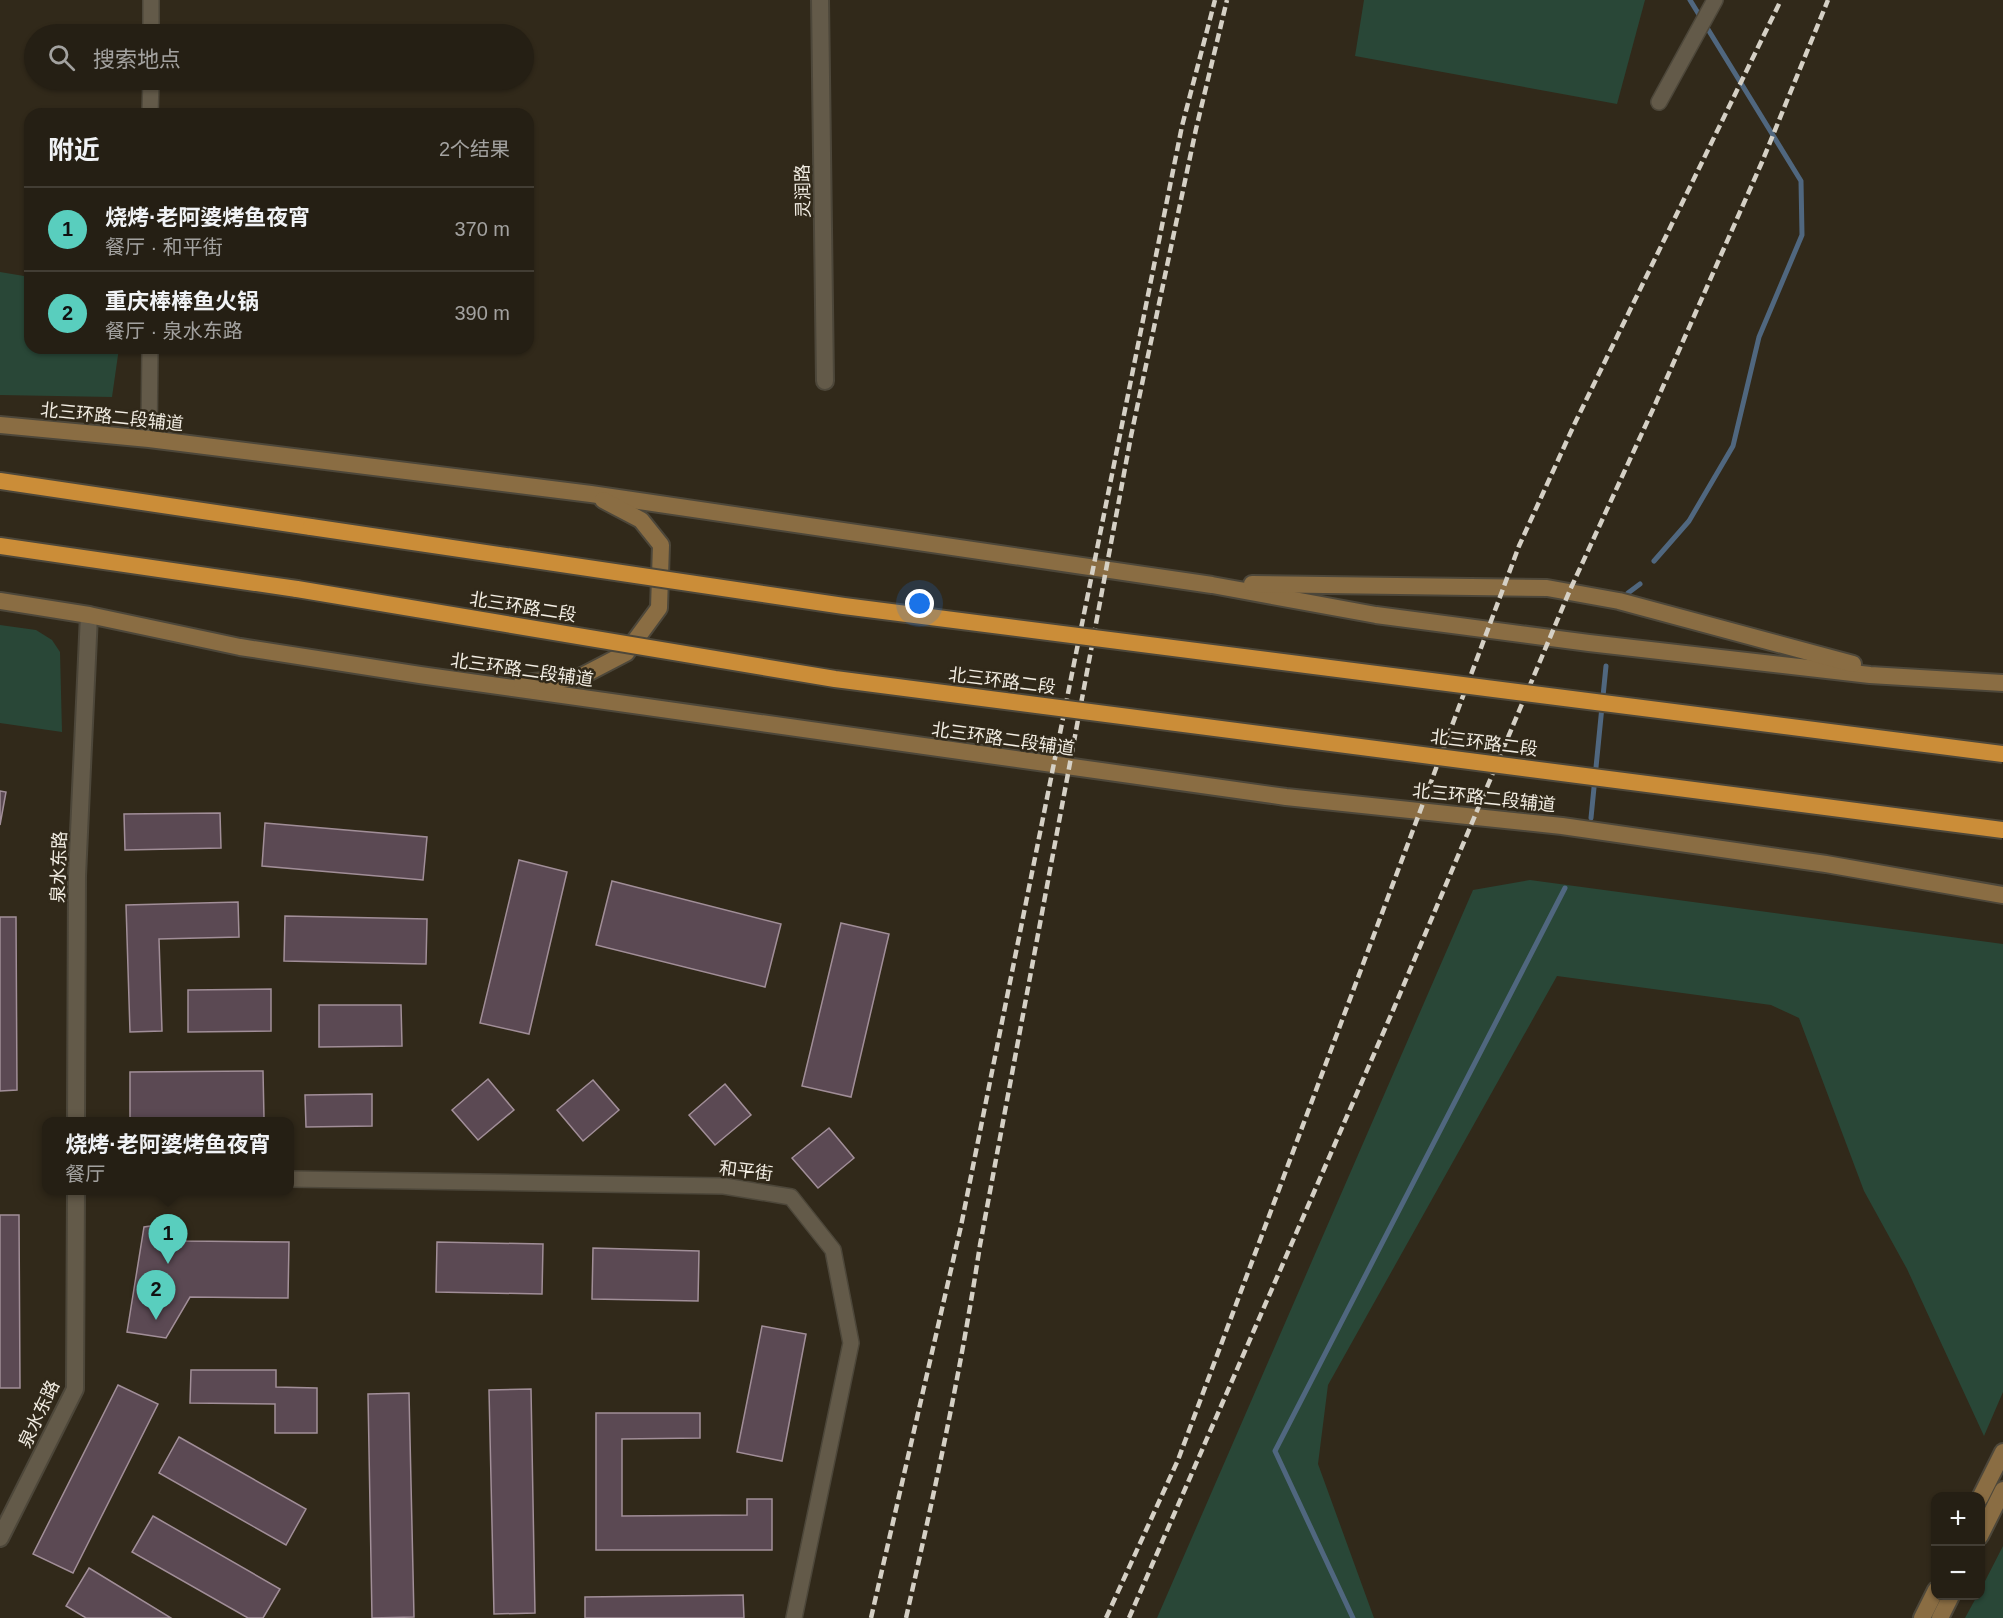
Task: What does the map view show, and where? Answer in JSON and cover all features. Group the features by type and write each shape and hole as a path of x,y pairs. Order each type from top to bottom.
{"highway":[{"path":"0,481 844,606 2003,754"},
{"name":"北三环路二段","path":"0,546 297,589 835,679 2003,830"}],"main road":[{"name":"北三环路二段辅道","path":"0,425 150,439 591,494 1212,585 1388,617 1647,651 1897,676 2003,683"},
{"path":"494,685 578,678 626,653 659,608 661,545 641,520 591,494"},
{"path":"1212,585 1547,588 1619,601 1897,676"},
{"name":"北三环路二段辅道","path":"0,601 89,615 240,647 494,685 1274,795 1562,826 1826,864 2003,895"},
{"path":"1983,1492 2003,1452"},
{"path":"1985,1526 2003,1490"},
{"path":"1922,1618 1931,1599"},
{"path":"1940,1618 1949,1600"}],"street":[{"path":"151,0 151,24"},
{"name":"灵润路","path":"820,0 825,381"},
{"path":"1659,102 1712,5"},
{"path":"150,90 150,108"},
{"path":"150,354 150,439"},
{"name":"泉水东路","path":"76,1117 77,876 89,615"},
{"name":"和平街","path":"294,1179 724,1186 791,1197 833,1250 851,1343 794,1618"},
{"name":"泉水东路","path":"0,1538 75,1389 76,1195"}],"green space":[{"path":"1364,0 1645,0 1617,104 1355,56"},
{"path":"0,272 24,276 24,354 118,354 112,397 0,395"},
{"path":"0,625 36,630 52,640 60,652 62,732 0,723"},
{"path":"1530,880 2003,944 2003,1392 1984,1436 1907,1269 1864,1191 1799,1018 1771,1005 1557,976 1328,1385 1318,1464 1374,1618 1157,1618 1473,890"},
{"path":"2003,1546 2003,1618 1965,1618 1975,1600 1985,1600 1985,1581"}],"building":[{"path":"0,791 6,792 0,825"},
{"path":"220,813 221,848 125,850 124,814"},
{"path":"265,823 427,837 423,880 262,866"},
{"path":"519,860 567,872 529,1034 480,1023"},
{"path":"612,881 781,924 765,987 596,945"},
{"path":"238,902 239,937 159,939 162,1031 130,1032 126,905"},
{"path":"285,916 427,919 426,964 284,961"},
{"path":"0,917 16,917 17,1090 0,1091"},
{"path":"841,923 889,934 851,1097 802,1086"},
{"path":"271,989 271,1031 188,1032 188,990"},
{"path":"319,1005 401,1005 402,1046 319,1047"},
{"path":"263,1071 264,1117 130,1117 130,1072"},
{"path":"488,1079 514,1110 478,1140 452,1110"},
{"path":"593,1080 619,1110 583,1141 557,1110"},
{"path":"725,1084 751,1115 715,1145 689,1115"},
{"path":"372,1094 372,1126 306,1127 305,1095"},
{"path":"829,1128 854,1158 818,1188 792,1158"},
{"path":"0,1215 19,1215 20,1388 0,1388"},
{"path":"171,1223 186,1241 289,1242 288,1298 190,1297 166,1338 127,1332 144,1227"},
{"path":"437,1242 543,1244 542,1294 436,1292"},
{"path":"593,1248 699,1251 698,1301 592,1299"},
{"path":"762,1326 806,1334 782,1461 737,1452"},
{"path":"191,1370 276,1370 276,1387 317,1388 317,1433 275,1433 275,1404 190,1403"},
{"path":"118,1385 158,1404 73,1573 33,1554"},
{"path":"531,1389 535,1613 494,1614 489,1390"},
{"path":"409,1393 414,1617 372,1618 368,1394"},
{"path":"596,1413 700,1413 700,1438 622,1439 622,1516 747,1515 747,1499 772,1499 772,1550 596,1550"},
{"path":"179,1437 306,1509 286,1545 159,1473"},
{"path":"153,1516 280,1589 263,1618 248,1618 132,1552"},
{"path":"89,1568 171,1618 86,1618 66,1606"},
{"path":"743,1595 744,1618 585,1618 585,1597"}],"waterway":[{"path":"1654,561 1689,521 1733,446 1759,337 1802,235 1801,181 1690,0"},
{"path":"1628,593 1640,584"},
{"path":"1591,818 1606,666"},
{"path":"1353,1618 1275,1451 1565,888"}],"railway":[{"path":"871,1618 961,1226 1182,126 1215,0"},
{"path":"906,1618 956,1386 980,1245 1131,436 1196,129 1227,0"},
{"path":"1106,1618 1178,1460 1519,546 1574,425 1781,0"},
{"path":"1129,1618 1394,1008 1570,590 1762,162 1828,0"}],"place":[{"name":"烧烤·老阿婆烤鱼夜宵","path":"168,1264"},
{"name":"重庆棒棒鱼火锅","path":"156,1320"}]}
